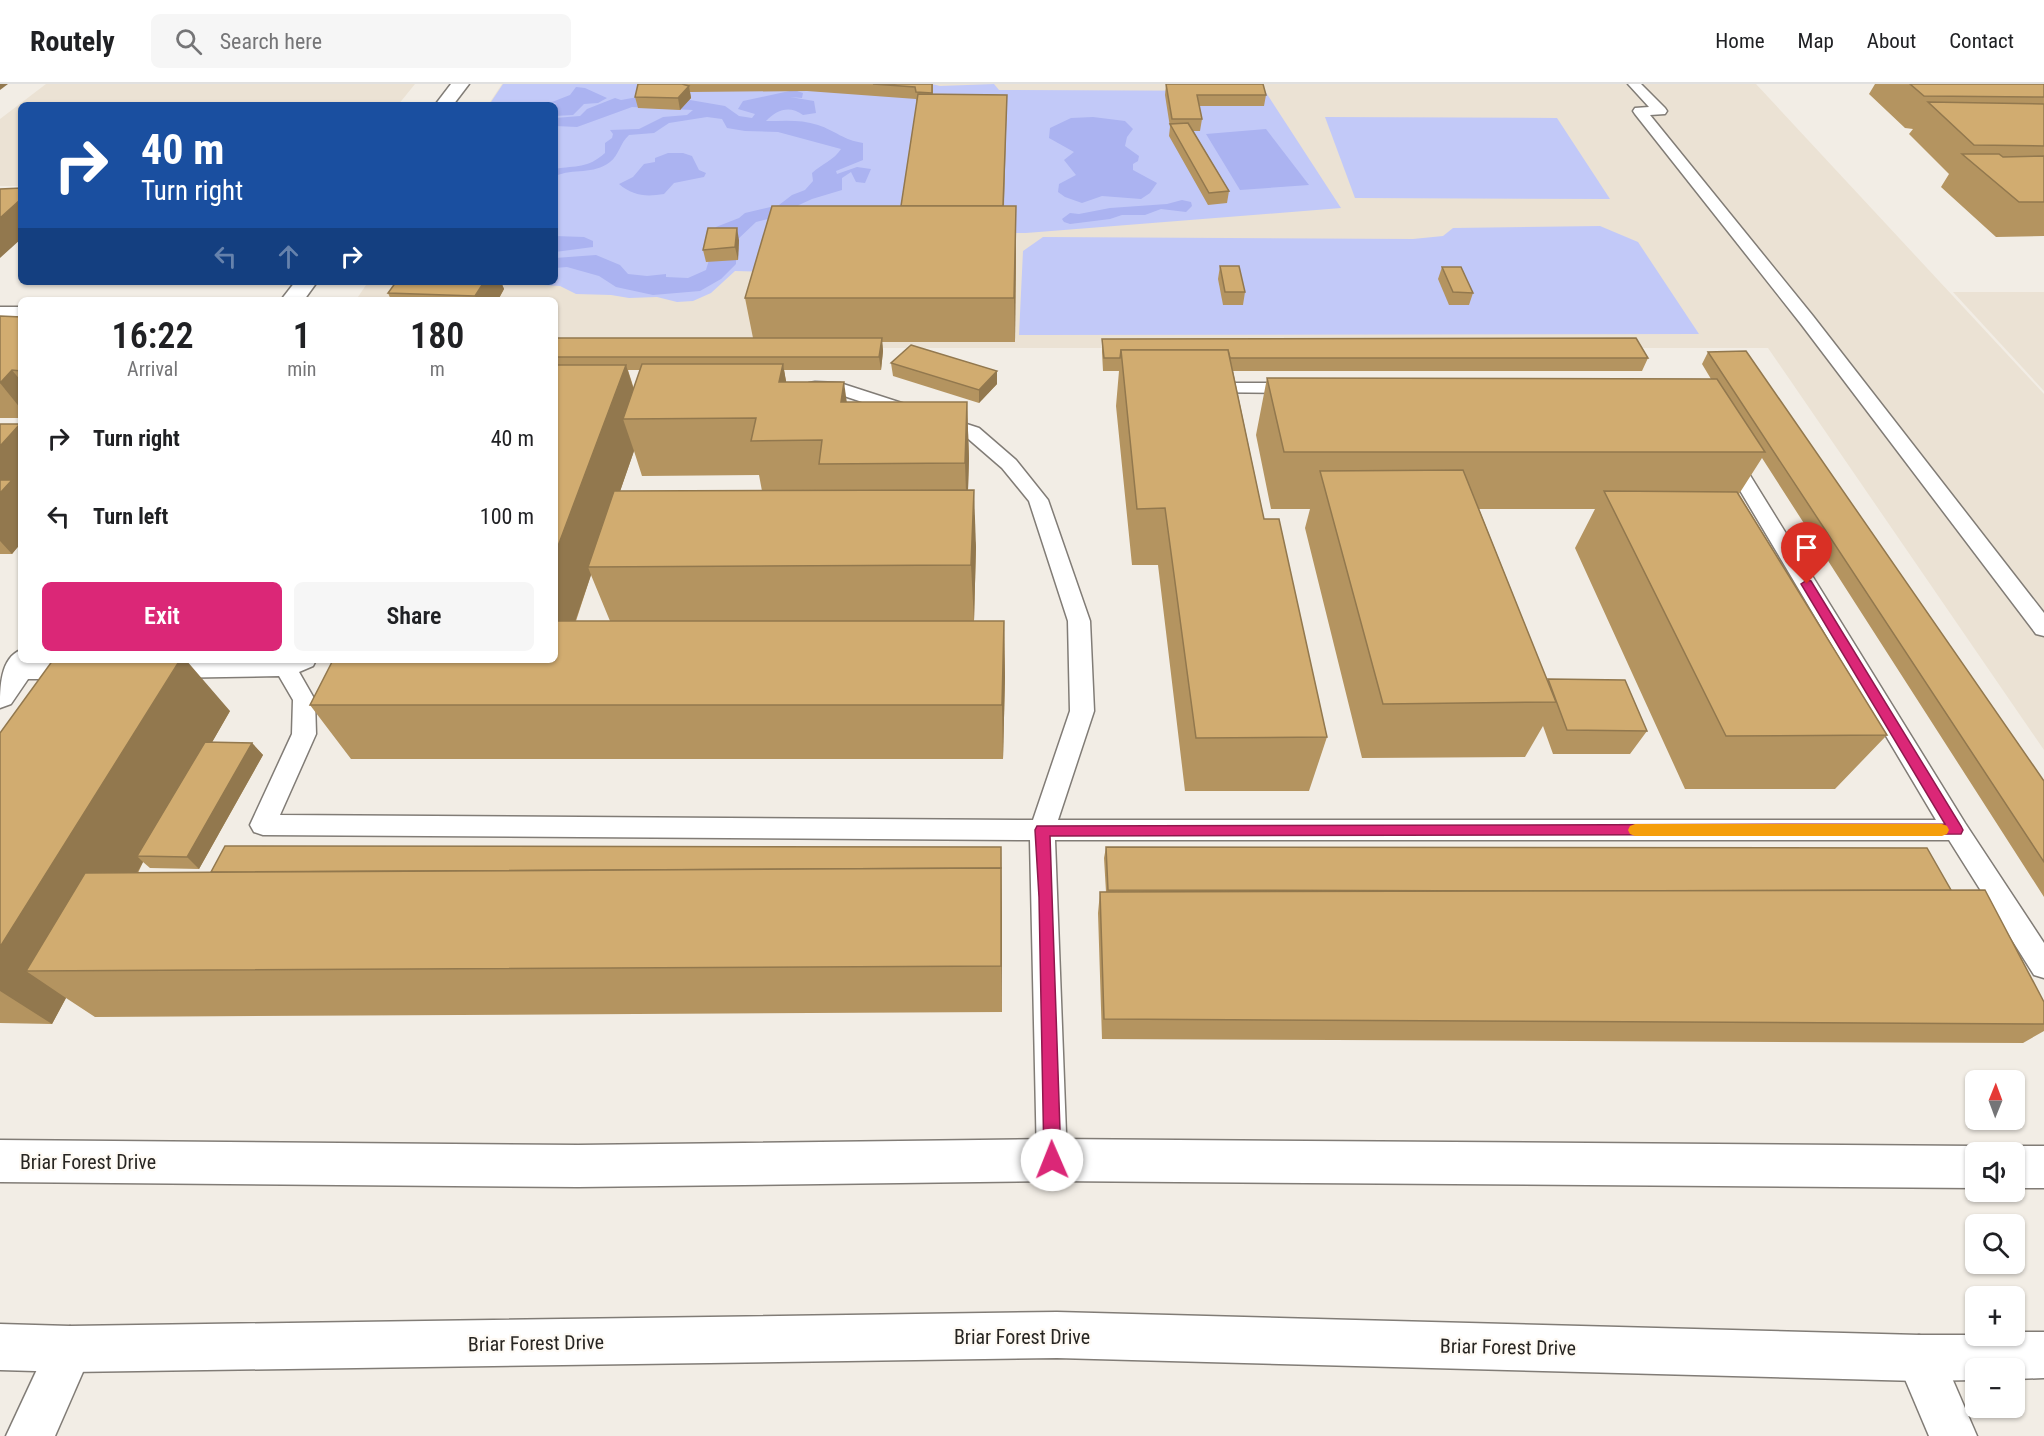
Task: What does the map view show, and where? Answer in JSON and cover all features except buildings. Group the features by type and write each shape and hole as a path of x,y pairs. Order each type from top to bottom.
{"main road":[{"path":"446,102 460,84"},
{"path":"294,297 304,285"},
{"path":"0,314 18,314"},
{"name":"Briar Forest Drive","path":"0,1161 578,1166 1052,1160 1965,1167"},
{"path":"2025,1167 2044,1167"},
{"name":"Briar Forest Drive","path":"0,1347 70,1349 1057,1335 1919,1358 2044,1355"},
{"path":"30,1436 70,1349"},
{"path":"1919,1358 1953,1436"}],"lane":[{"path":"1634,84 1660,111 1641,111 1807,320 2044,628"},
{"path":"800,387 834,387 972,432 1009,464 1038,500 1079,621 1082,711 1042,830 1046,897 1052,1160"},
{"path":"1185,388 1316,388"},
{"path":"1715,434 1956,830 2044,966"},
{"path":"143,670 296,664 304,700 304,734 263,825 1042,830 1956,830"},
{"path":"15,676 97,670"}],"shaded area":[{"path":"46,84 415,84 400,102 22,102"},
{"path":"502,84 1756,84 2044,394 2044,750 1768,348 558,348 558,297 358,297 366,285 558,285 558,102 490,102"},
{"path":"503,84 932,84 940,86 994,84 999,90 1265,91 1341,208 1026,233 900,233 773,272 735,271 711,293 693,301 677,302 657,297 629,298 576,294 560,286 544,285 558,285 558,102 491,102"},
{"path":"576,87 585,88 607,98 598,103 584,104 573,115 558,116 558,102 552,102 570,95"},
{"path":"794,90 803,93 802,98 790,97 814,101 816,113 803,115 793,110 783,110 766,121 812,123 850,140 863,143 863,160 836,171 837,174 857,167 871,169 865,183 856,182 851,172 842,178 842,190 812,199 799,205 791,213 756,222 736,241 736,264 721,279 700,291 653,295 616,287 599,276 567,267 558,268 558,258 596,255 620,265 628,274 647,276 666,274 666,277 688,278 706,270 711,253 708,239 716,227 739,218 745,213 779,205 792,195 805,190 813,181 812,173 841,149 778,132 727,128 722,119 707,117 669,123 654,133 629,135 613,159 604,166 558,175 558,169 587,164 605,153 605,143 612,138 613,134 610,130 639,129 663,117 687,115 693,110 632,107 577,127 558,126 558,118 580,116 587,109 615,98 621,100 655,94 725,106 739,116 752,118 755,114 738,109 743,101"},
{"path":"18,105 18,186 0,186 0,119"},
{"path":"1093,117 1125,121 1133,129 1127,137 1125,146 1139,156 1138,161 1133,164 1133,170 1157,183 1150,193 1141,199 1102,196 1082,203 1058,192 1059,184 1076,175 1064,160 1074,152 1049,138 1050,128 1071,118"},
{"path":"1325,117 1557,118 1610,199 1355,198"},
{"path":"1266,129 1309,185 1240,190 1206,134"},
{"path":"668,153 683,153 692,156 699,170 706,173 704,177 674,183 664,194 657,195 635,193 619,184 633,177 644,164 655,162 655,158"},
{"path":"1182,200 1191,202 1192,206 1186,212 1161,209 1145,215 1122,215 1110,219 1070,224 1062,219 1070,213 1079,214 1110,208 1167,204"},
{"path":"1600,226 1638,242 1699,334 1019,335 1023,251 1043,237 1413,239 1443,236 1453,228"},
{"path":"558,236 584,237 593,241 593,247 558,252"},
{"path":"1953,292 2044,292 2044,391"}],"slow traffic":[{"path":"1635,830 1942,830"}],"route":[{"path":"1052,1160 1046,897 1042,830 1956,830 1807,584"}]}
